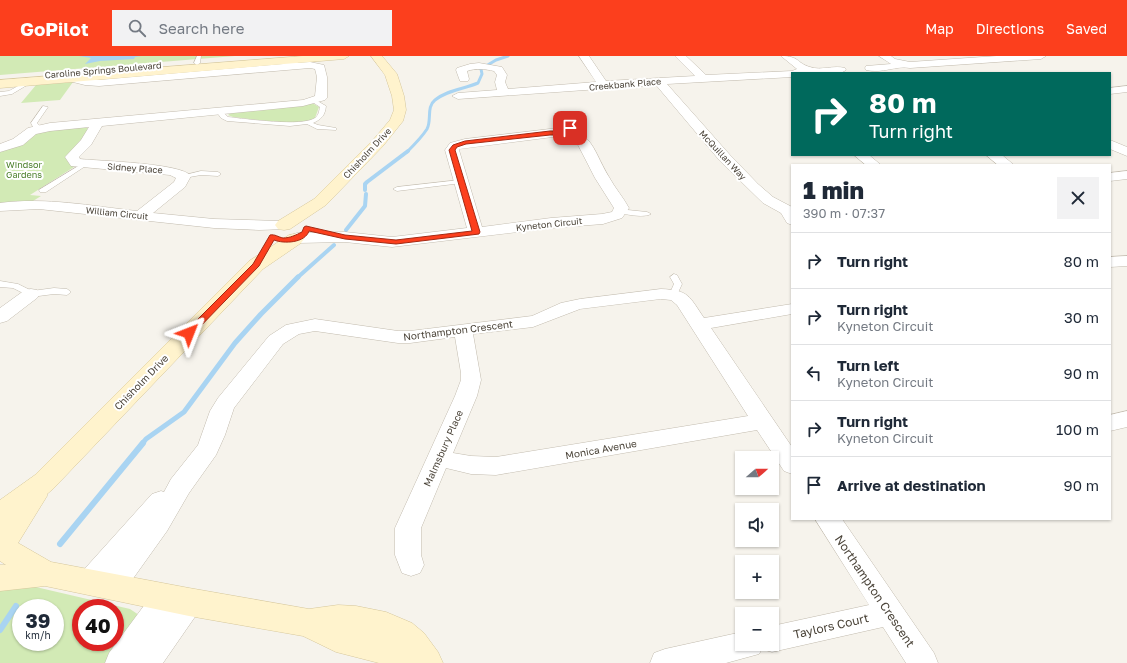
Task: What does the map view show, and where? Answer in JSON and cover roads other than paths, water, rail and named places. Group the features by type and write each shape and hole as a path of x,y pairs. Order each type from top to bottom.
{"street":[{"name":"Caroline Springs Boulevard","path":"0,84 31,79 197,62 278,56"},
{"name":"Caroline Springs Boulevard","path":"69,78 94,84 190,77 344,56"},
{"name":"Chisholm Drive","path":"0,515 44,482 393,126 398,115 400,101 392,74 376,56"},
{"path":"584,56 604,86"},
{"path":"680,56 704,79"},
{"path":"786,56 799,71 817,72 841,70"},
{"path":"884,56 899,63 910,65 1042,56"},
{"path":"392,74 396,60"},
{"path":"974,60 992,70"},
{"name":"Caroline Springs Boulevard","path":"0,79 69,78 197,62 290,63"},
{"path":"0,148 18,142 29,132 40,128 219,111 314,101 320,99 322,96 322,77 320,67 290,63"},
{"path":"870,68 893,67 899,63"},
{"path":"464,79 461,70 466,68 478,66 495,69 501,72 502,75 500,82 504,93"},
{"name":"Creekbank Place","path":"458,96 659,81 791,74"},
{"name":"McQuillan Way","path":"659,81 725,158 753,187 768,200 791,213"},
{"path":"1111,91 1127,89"},
{"path":"85,164 76,163 72,157 86,142 97,123"},
{"path":"476,232 460,182 452,150 455,146 465,143 550,133 567,128 581,139 594,159 600,175 622,208 621,211"},
{"path":"1111,143 1127,140"},
{"path":"1111,144 1127,152"},
{"path":"862,156 873,164"},
{"path":"994,156 1006,164"},
{"name":"Sidney Place","path":"85,164 172,171 184,176"},
{"path":"1111,177 1127,175"},
{"path":"140,216 180,184 184,176"},
{"name":"William Circuit","path":"0,207 22,204 52,205 289,232"},
{"name":"Kyneton Circuit","path":"289,232 396,242 551,223 595,220 612,217 621,211"},
{"name":"Northampton Crescent","path":"101,584 158,524 180,486 208,449 221,411 276,340 288,331 303,326 315,325 398,337 463,331 540,319 580,304 661,294 674,286 791,464"},
{"path":"0,317 31,294"},
{"path":"699,324 791,309"},
{"name":"Malmsbury Place","path":"411,565 408,555 408,528 466,396 471,380 470,365 463,331"},
{"path":"1111,423 1127,419"},
{"name":"Monica Avenue","path":"438,458 471,465 496,466 763,422"},
{"name":"Chisholm Drive","path":"44,482 1,547 45,573"},
{"name":"Northampton Crescent","path":"829,520 923,663"},
{"name":"Chisholm Drive","path":"0,578 45,573 309,623 338,619 356,620 386,626 401,633 413,644 426,663"},
{"path":"120,663 178,599"},
{"path":"146,663 178,599"},
{"name":"Taylors Court","path":"779,637 889,613"},
{"name":"Chisholm Drive","path":"309,623 326,633 346,640 384,649 394,654 404,663"},
{"path":"665,663 735,647"}],"lane":[{"path":"0,94 10,93 31,79"},
{"path":"219,111 223,117 227,119 297,124 309,122 318,118 323,108 322,105 314,101"},
{"path":"40,128 35,126 34,123 45,107"},
{"path":"309,122 317,127 334,129"},
{"path":"43,190 85,164"},
{"name":"Sidney Place","path":"184,176 201,173 218,174"},
{"path":"397,189 460,182"},
{"name":"Kyneton Circuit","path":"621,211 647,214"},
{"path":"0,284 15,286 31,294 54,291 67,292"}],"water":[{"path":"79,56 141,56 135,57 134,59 100,61 85,64 91,58"}],"waterway":[{"path":"408,151 427,129 431,106 435,100 450,92 478,83 482,74 481,69 496,60 508,56"},
{"path":"365,190 365,184 367,182 408,151"},
{"path":"346,230 365,206 366,194"},
{"path":"297,278 334,245"},
{"path":"142,444 146,439 184,412 235,343 261,314 297,278"},
{"path":"60,544 143,443"},
{"path":"0,630 12,612"}],"park label":[{"name":"Windsor Gardens","path":"24,170"}]}
